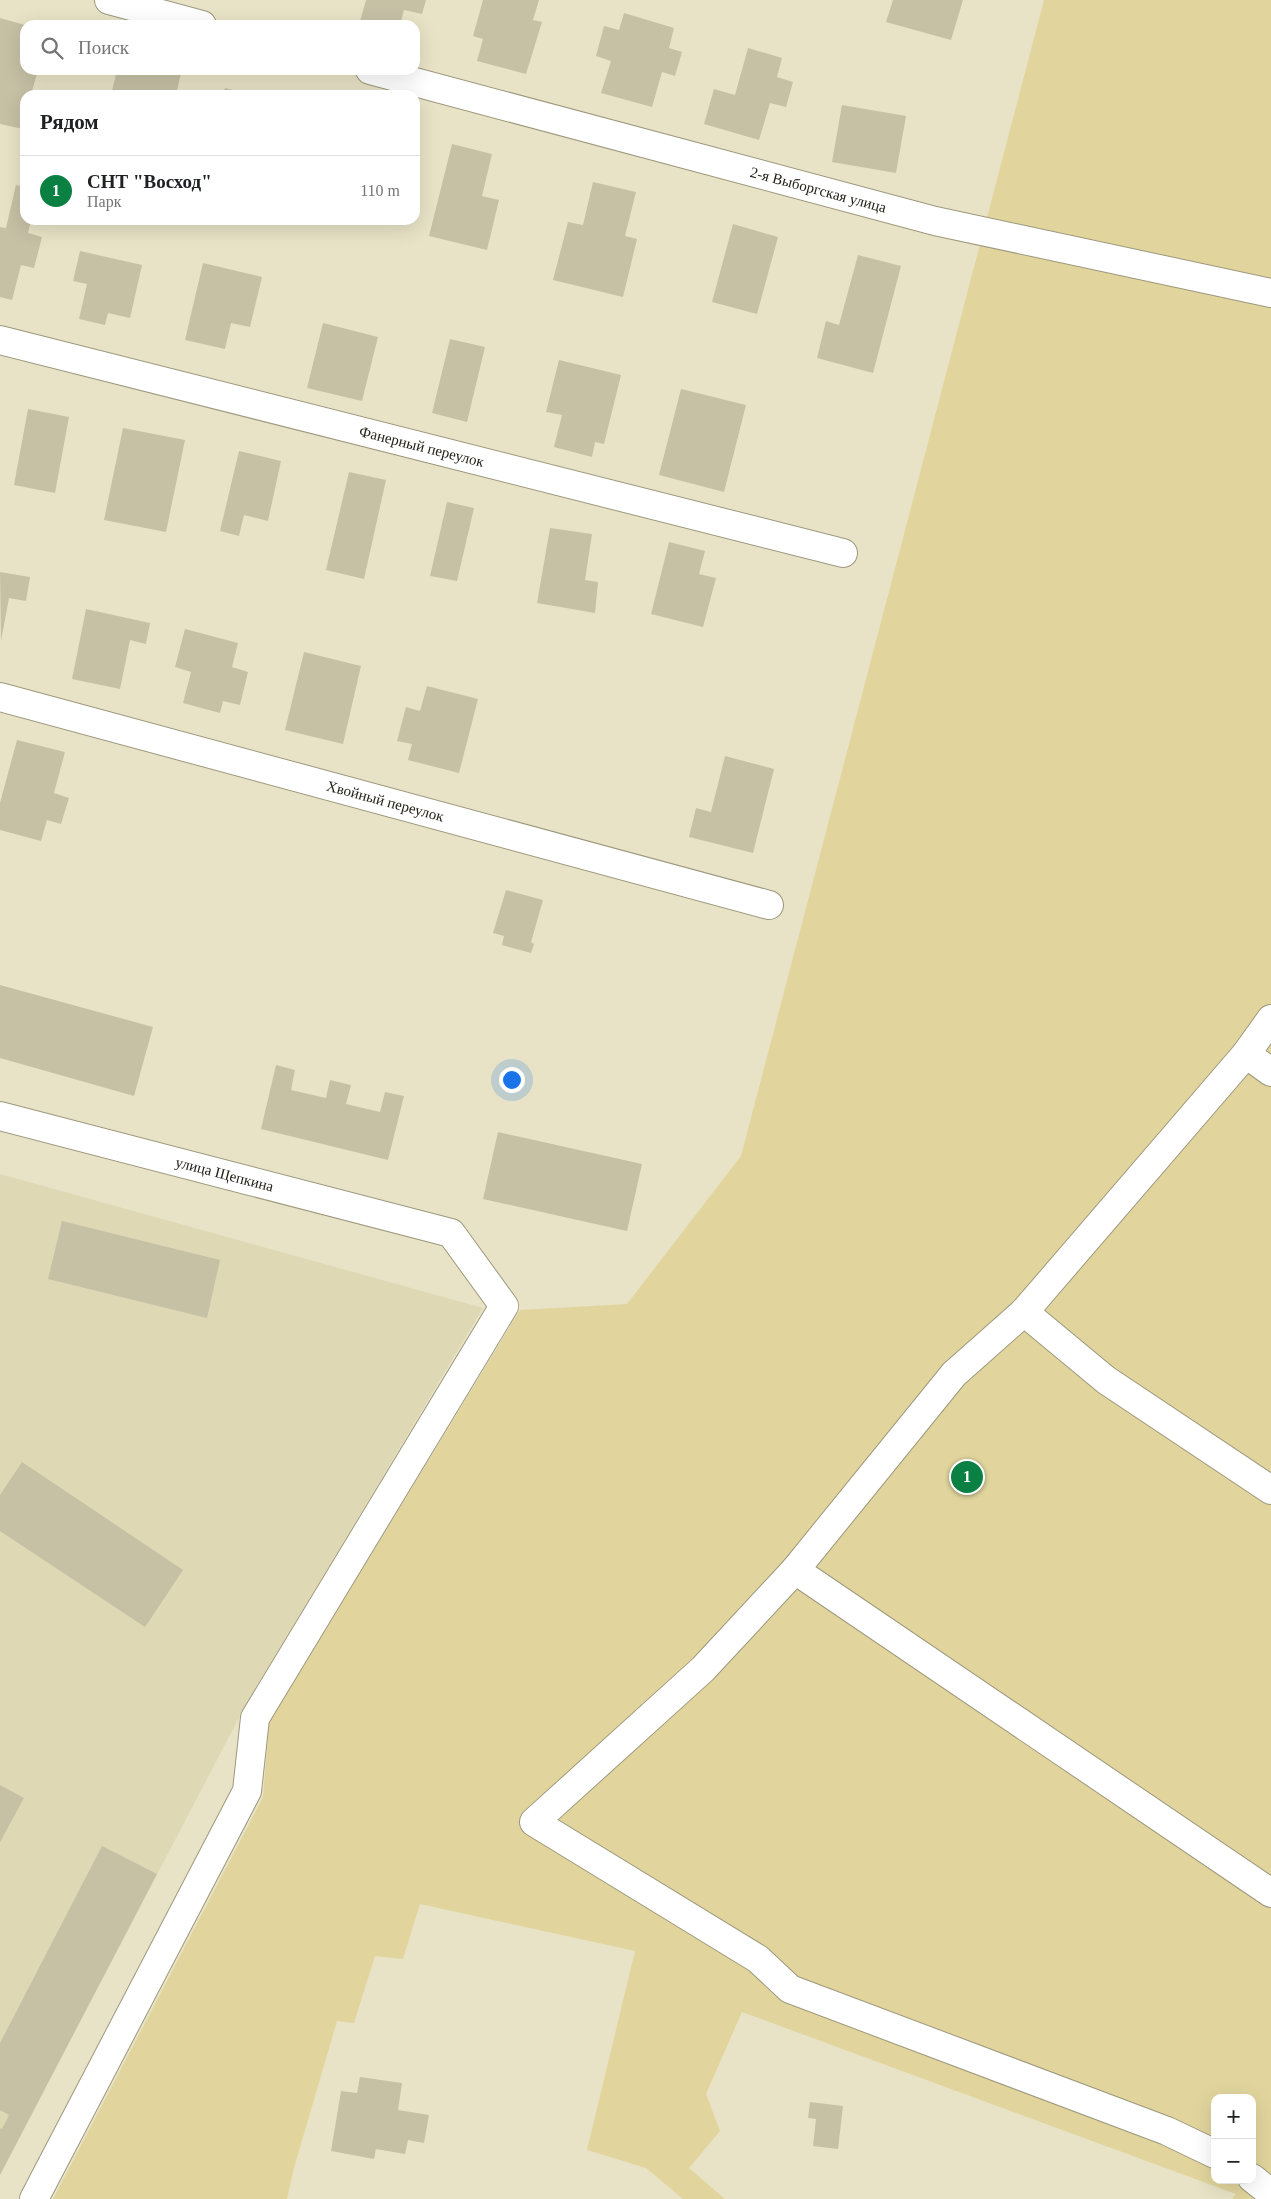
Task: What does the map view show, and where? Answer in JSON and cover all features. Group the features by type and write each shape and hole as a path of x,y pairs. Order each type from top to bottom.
{"street":[{"path":"109,0 183,20"},
{"name":"2-я Выборгская улица","path":"389,75 935,221 1271,293"},
{"name":"Фанерный переулок","path":"0,340 843,553"},
{"name":"Хвойный переулок","path":"0,697 769,905"},
{"path":"1211,2152 1166,2130 790,1989 758,1959 534,1822 703,1669 795,1570 954,1374 1024,1312 1246,1054 1271,1018"},
{"path":"1246,1054 1271,1072"},
{"name":"улица Щепкина","path":"0,1116 450,1233 504,1306 255,1718 248,1791 34,2199"},
{"path":"1024,1312 1106,1380 1271,1490"},
{"path":"795,1570 1271,1893"},
{"path":"1256,2181 1271,2193"}],"shaded area":[{"path":"1044,0 1271,0 1271,2199 1232,2199 1236,2194 742,2012 706,2094 720,2131 689,2168 725,2199 683,2199 646,2168 587,2150 635,1951 420,1904 403,1959 375,1956 354,2023 337,2021 294,2168 287,2199 53,2199 263,1797 269,1723 520,1310 627,1304 741,1156"},
{"path":"0,1174 483,1308 242,1712 0,2175"}],"building":[{"path":"366,0 426,0 422,14 404,10 401,20 360,20"},
{"path":"483,0 539,0 533,20 542,22 526,74 477,61 483,39 473,36"},
{"path":"893,0 963,0 951,40 886,22"},
{"path":"624,13 674,28 669,48 682,52 675,76 662,72 652,107 601,93 611,61 596,56 604,26 619,30"},
{"path":"0,18 20,24 20,75 37,75 32,90 20,90 20,128 0,124"},
{"path":"748,48 782,58 777,77 793,82 786,107 770,103 759,140 704,124 714,89 735,95"},
{"path":"116,75 181,75 177,90 112,90"},
{"path":"842,105 906,116 896,173 832,162"},
{"path":"452,144 492,154 482,196 499,200 487,250 429,236"},
{"path":"593,182 636,192 625,236 637,239 623,297 553,280 568,222 583,225"},
{"path":"16,185 20,186 20,225 30,225 28,233 42,237 34,268 21,265 12,300 0,297 0,227 6,228"},
{"path":"733,224 778,237 757,314 712,302"},
{"path":"80,251 142,265 130,318 108,313 105,325 79,319 87,284 73,281"},
{"path":"858,255 901,266 873,373 817,358 826,321 839,325"},
{"path":"203,263 262,277 250,327 231,323 225,349 185,340"},
{"path":"323,323 378,337 362,401 307,388"},
{"path":"450,339 485,347 467,422 432,413"},
{"path":"559,360 621,375 604,444 595,442 592,457 554,447 562,415 546,412"},
{"path":"681,389 746,405 724,492 659,475"},
{"path":"28,409 69,417 55,493 14,485"},
{"path":"123,428 185,440 166,532 104,520"},
{"path":"239,451 281,461 268,521 244,515 239,536 220,531"},
{"path":"349,472 386,480 364,579 326,570"},
{"path":"447,502 474,508 457,581 430,576"},
{"path":"550,528 592,534 585,580 598,582 595,613 537,603"},
{"path":"669,542 705,551 699,574 716,578 703,627 651,614"},
{"path":"0,572 30,577 26,601 9,598 1,641"},
{"path":"86,609 150,623 146,644 130,640 120,689 72,679"},
{"path":"185,629 238,643 232,667 248,672 240,705 223,701 220,713 183,703 191,672 175,667"},
{"path":"304,652 361,666 343,744 285,730"},
{"path":"427,686 478,699 459,773 408,760 412,744 397,741 406,707 420,711"},
{"path":"17,740 65,752 54,793 69,798 61,824 47,820 41,841 0,830 0,803"},
{"path":"725,756 774,769 753,853 689,837 696,808 711,812"},
{"path":"506,890 543,900 531,942 534,944 531,953 502,945 504,936 493,933"},
{"path":"0,985 153,1027 134,1096 0,1058"},
{"path":"276,1065 295,1070 291,1090 326,1098 330,1080 351,1085 346,1104 380,1112 385,1092 404,1096 388,1160 261,1129"},
{"path":"498,1132 642,1164 627,1231 483,1199"},
{"path":"62,1221 220,1260 207,1318 48,1279"},
{"path":"22,1462 183,1570 145,1627 0,1531 0,1495"},
{"path":"0,1785 24,1798 0,1842"},
{"path":"102,1846 157,1874 0,2175 0,2128 2,2129 9,2115 0,2110 0,2043"},
{"path":"360,2077 402,2083 398,2110 429,2115 424,2143 408,2140 405,2154 376,2149 374,2159 331,2151 341,2091 357,2093"},
{"path":"810,2102 843,2106 838,2149 813,2146 816,2119 808,2118"}],"place":[{"name":"СНТ \"Восход\"","path":"967,1477"}]}
